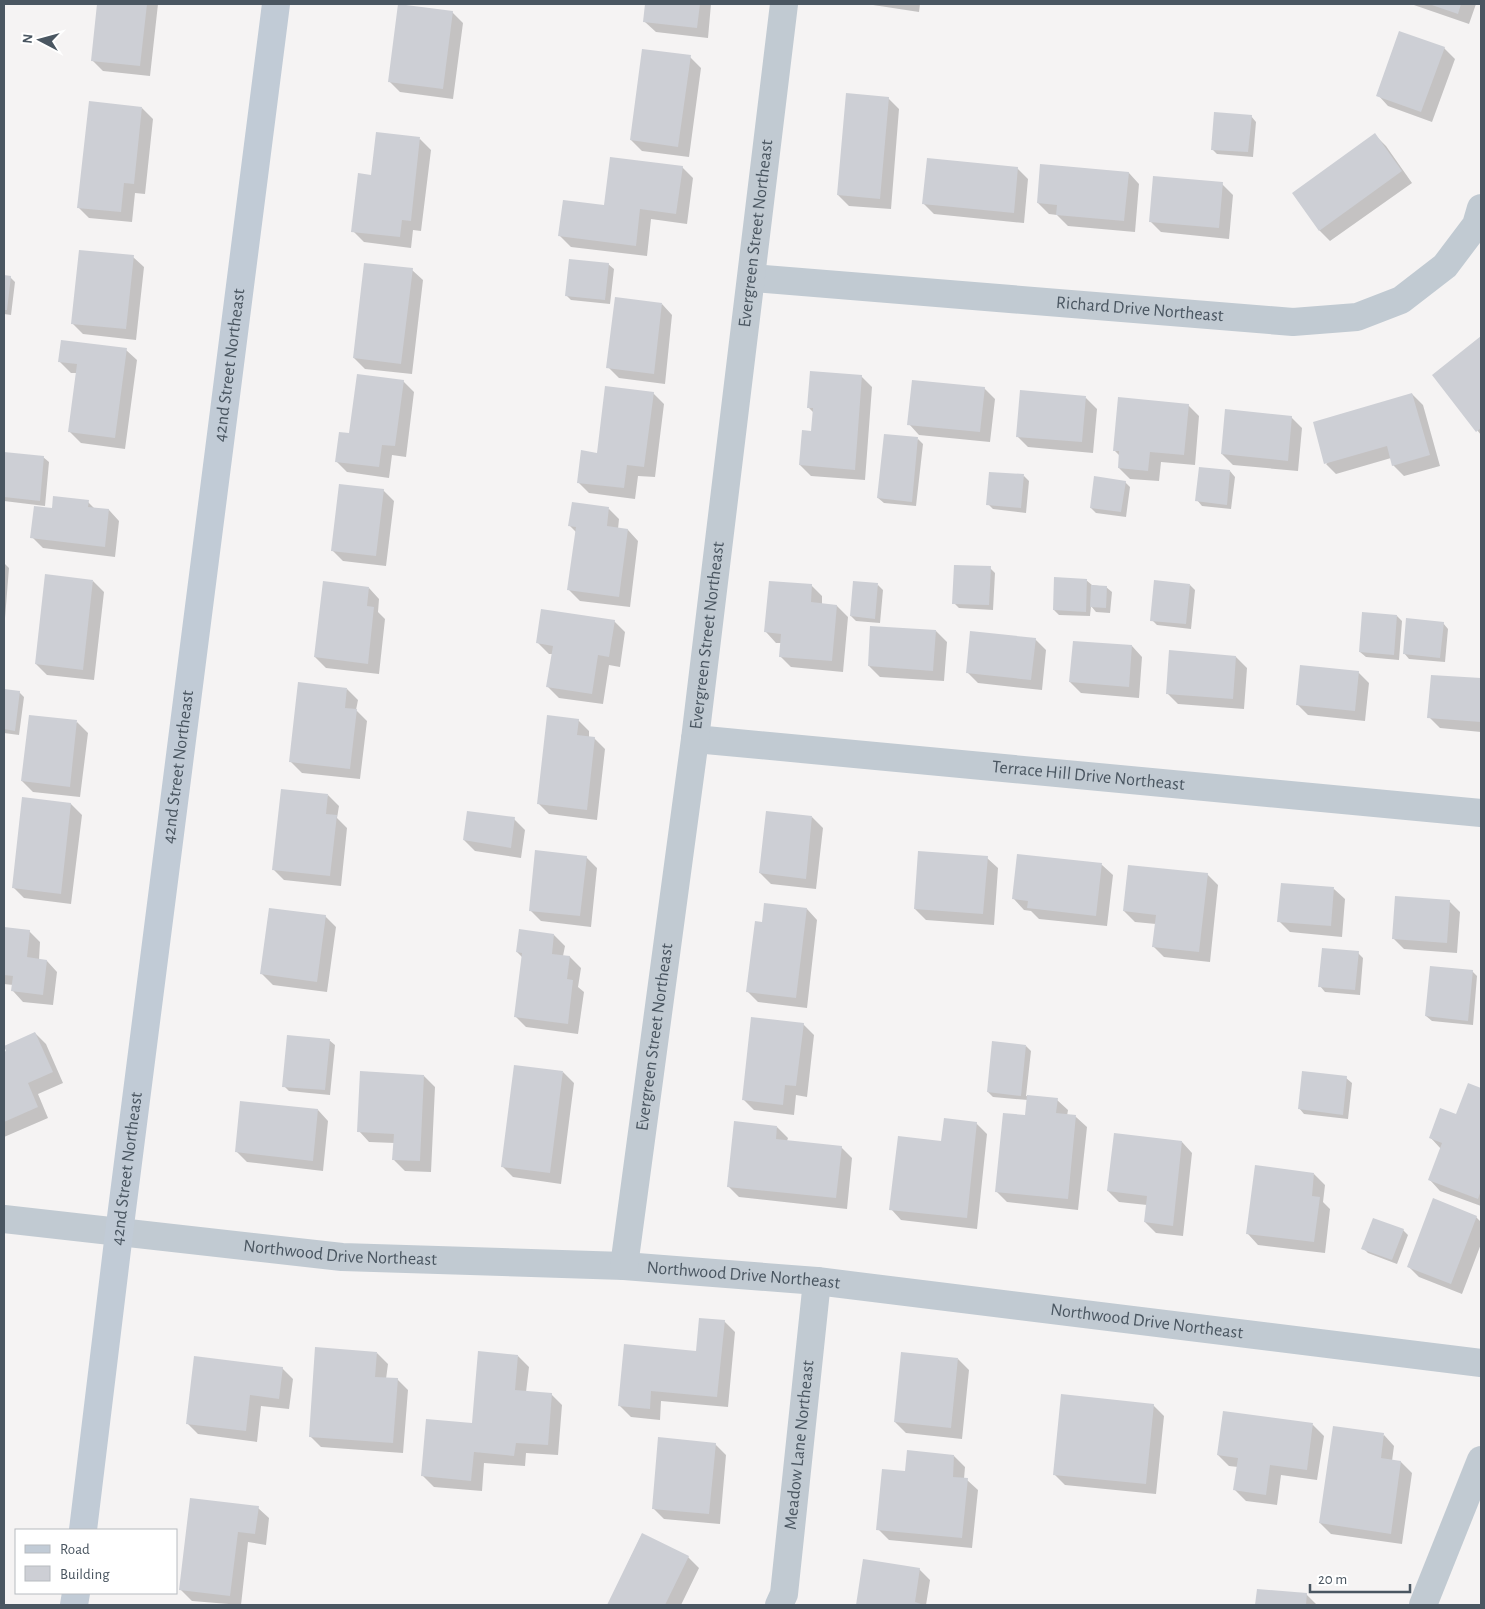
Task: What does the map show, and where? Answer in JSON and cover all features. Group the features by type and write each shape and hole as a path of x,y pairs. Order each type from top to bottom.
{"main road":[{"name":"42nd Street Northeast","path":"83,1529 119,1233 276,4"}],"street":[{"name":"Evergreen Street Northeast","path":"624,1266 695,739 784,4"},
{"name":"Richard Drive Northeast","path":"752,278 1293,322 1357,317 1401,300 1445,266 1476,225 1481,208"},
{"name":"Terrace Hill Drive Northeast","path":"695,739 1481,813"},
{"name":"Northwood Drive Northeast","path":"4,1219 342,1257 624,1266 817,1281 1481,1363"},
{"name":"Meadow Lane Northeast","path":"779,1605 784,1594 817,1281"},
{"path":"1423,1605 1481,1460"}],"building":[{"path":"97,4 147,4 140,66 91,61"},
{"path":"398,4 453,11 443,89 388,82"},
{"path":"645,4 700,4 697,28 643,22"},
{"path":"1429,4 1461,4 1458,14"},
{"path":"1399,31 1445,47 1421,112 1376,96"},
{"path":"642,49 691,55 678,147 630,140"},
{"path":"846,93 889,97 880,199 837,195"},
{"path":"89,101 142,107 134,184 124,183 121,212 77,208"},
{"path":"1214,112 1252,115 1248,152 1211,150"},
{"path":"376,132 420,137 411,221 402,220 400,237 351,232 358,173 371,175"},
{"path":"1375,133 1402,171 1319,231 1292,193"},
{"path":"610,157 683,166 676,214 640,209 636,246 558,236 563,200 604,205"},
{"path":"927,158 1018,167 1014,213 922,204"},
{"path":"1040,164 1129,172 1124,221 1056,215 1057,205 1037,203"},
{"path":"1153,176 1223,182 1219,228 1149,222"},
{"path":"79,250 134,255 126,329 71,324"},
{"path":"569,259 609,263 605,300 565,296"},
{"path":"364,263 413,268 401,364 353,358"},
{"path":"4,275 11,276 7,310 4,310"},
{"path":"615,297 662,303 654,374 606,368"},
{"path":"1481,336 1481,428 1476,432 1432,375"},
{"path":"61,340 127,348 115,438 68,432 77,364 58,362"},
{"path":"810,371 862,375 855,470 799,465 802,430 811,431 813,408 807,408"},
{"path":"357,374 404,380 395,446 382,445 379,467 335,462 339,432 349,433"},
{"path":"912,380 985,387 980,432 907,425"},
{"path":"605,386 654,392 644,467 627,465 624,488 577,483 581,450 597,453"},
{"path":"1020,390 1086,396 1082,442 1016,437"},
{"path":"1412,393 1430,455 1392,466 1387,446 1324,464 1313,422"},
{"path":"1118,397 1189,404 1184,455 1150,452 1148,471 1118,468 1119,451 1113,451"},
{"path":"1225,409 1292,416 1288,461 1221,454"},
{"path":"884,434 918,437 912,502 877,498"},
{"path":"4,452 44,456 40,501 4,497"},
{"path":"1199,467 1230,470 1227,505 1195,501"},
{"path":"989,472 1024,474 1021,508 986,505"},
{"path":"1094,476 1126,481 1121,512 1090,508"},
{"path":"339,484 384,489 376,556 331,551"},
{"path":"53,496 89,500 88,507 109,509 105,547 30,538 34,506 52,508"},
{"path":"572,502 609,507 607,526 628,529 619,597 567,590 576,527 568,526"},
{"path":"954,565 991,566 989,605 952,604"},
{"path":"45,574 93,580 83,670 35,664"},
{"path":"1054,577 1087,579 1086,612 1053,610"},
{"path":"1154,580 1190,584 1186,624 1150,621"},
{"path":"323,581 369,587 367,606 374,607 368,664 314,657"},
{"path":"769,581 812,584 811,602 837,605 832,661 779,657 781,634 764,632"},
{"path":"853,581 878,583 875,619 850,616"},
{"path":"1091,585 1107,586 1106,608 1090,607"},
{"path":"541,609 615,620 609,657 598,655 592,694 546,687 553,646 536,643"},
{"path":"1362,612 1397,615 1394,655 1359,652"},
{"path":"1406,618 1444,622 1440,658 1403,654"},
{"path":"870,626 936,630 933,671 868,666"},
{"path":"970,631 1036,638 1031,680 966,673"},
{"path":"1073,641 1132,645 1129,687 1069,682"},
{"path":"1169,650 1236,656 1233,699 1166,694"},
{"path":"1300,665 1359,671 1355,711 1296,705"},
{"path":"1431,675 1481,678 1481,722 1427,718"},
{"path":"298,682 347,688 345,708 357,709 350,769 289,762"},
{"path":"4,689 20,691 15,731 4,729"},
{"path":"29,715 77,720 70,787 21,781"},
{"path":"547,715 579,719 577,735 595,737 587,810 537,804"},
{"path":"281,789 328,794 326,814 337,815 330,876 272,870"},
{"path":"22,797 71,803 61,894 12,888"},
{"path":"467,811 515,817 511,848 463,840"},
{"path":"766,811 812,816 806,879 759,873"},
{"path":"535,850 587,856 580,916 529,911"},
{"path":"918,851 988,856 983,914 914,909"},
{"path":"1017,854 1102,863 1096,916 1027,908 1028,901 1012,899"},
{"path":"1128,865 1208,873 1199,952 1152,947 1156,915 1123,911"},
{"path":"1281,883 1334,887 1331,926 1277,922"},
{"path":"1395,896 1450,900 1447,943 1392,939"},
{"path":"764,903 807,908 796,998 746,992 755,921 762,922"},
{"path":"269,908 326,915 317,982 260,974"},
{"path":"4,927 30,930 27,957 47,960 43,995 11,991 13,976 4,975"},
{"path":"519,929 554,934 552,954 570,956 567,979 573,980 568,1024 514,1017 522,953 516,952"},
{"path":"1322,948 1359,951 1355,990 1318,987"},
{"path":"1430,966 1473,970 1468,1021 1425,1016"},
{"path":"751,1017 804,1023 796,1086 785,1085 783,1105 742,1100"},
{"path":"35,1032 53,1072 28,1083 38,1107 4,1122 4,1052 6,1051 4,1046"},
{"path":"287,1035 330,1039 325,1090 282,1087"},
{"path":"992,1041 1026,1045 1021,1096 987,1092"},
{"path":"514,1065 563,1071 550,1173 501,1167"},
{"path":"360,1071 424,1075 420,1161 392,1160 394,1134 357,1132"},
{"path":"1302,1071 1347,1076 1343,1115 1298,1109"},
{"path":"1468,1083 1481,1088 1481,1190 1478,1199 1428,1180 1442,1143 1429,1138 1440,1108 1456,1114"},
{"path":"1027,1095 1058,1098 1056,1113 1076,1115 1068,1199 995,1192 1003,1113 1025,1115"},
{"path":"240,1101 318,1109 313,1161 235,1152"},
{"path":"944,1118 977,1122 967,1218 889,1210 898,1136 941,1141"},
{"path":"734,1121 777,1126 776,1139 842,1146 836,1198 727,1187"},
{"path":"1114,1133 1182,1141 1173,1226 1144,1222 1147,1196 1107,1191"},
{"path":"1255,1165 1314,1173 1312,1196 1320,1197 1314,1242 1246,1234"},
{"path":"1433,1198 1477,1216 1451,1284 1407,1267"},
{"path":"1373,1218 1404,1229 1392,1260 1361,1249"},
{"path":"699,1318 725,1320 717,1397 651,1391 650,1409 618,1406 624,1344 696,1351"},
{"path":"315,1347 377,1352 375,1377 398,1378 393,1443 309,1437"},
{"path":"478,1351 518,1355 515,1390 552,1393 548,1445 516,1443 514,1456 474,1452 471,1481 421,1476 426,1419 472,1423"},
{"path":"901,1352 958,1358 951,1428 894,1422"},
{"path":"194,1356 283,1367 279,1399 250,1395 246,1431 186,1424"},
{"path":"1061,1394 1154,1404 1146,1484 1053,1475"},
{"path":"1223,1411 1313,1423 1307,1470 1270,1465 1266,1495 1233,1490 1238,1458 1217,1455"},
{"path":"1333,1426 1384,1433 1381,1458 1401,1461 1391,1534 1319,1523"},
{"path":"658,1437 716,1443 709,1514 652,1509"},
{"path":"907,1450 954,1455 953,1477 968,1478 962,1538 876,1530 882,1469 905,1471"},
{"path":"190,1498 259,1506 255,1534 238,1532 230,1596 179,1590"},
{"path":"642,1533 689,1556 665,1605 607,1605"},
{"path":"863,1559 920,1568 915,1602 921,1605 856,1605"},
{"path":"1257,1589 1307,1593 1306,1605 1255,1605"}]}
